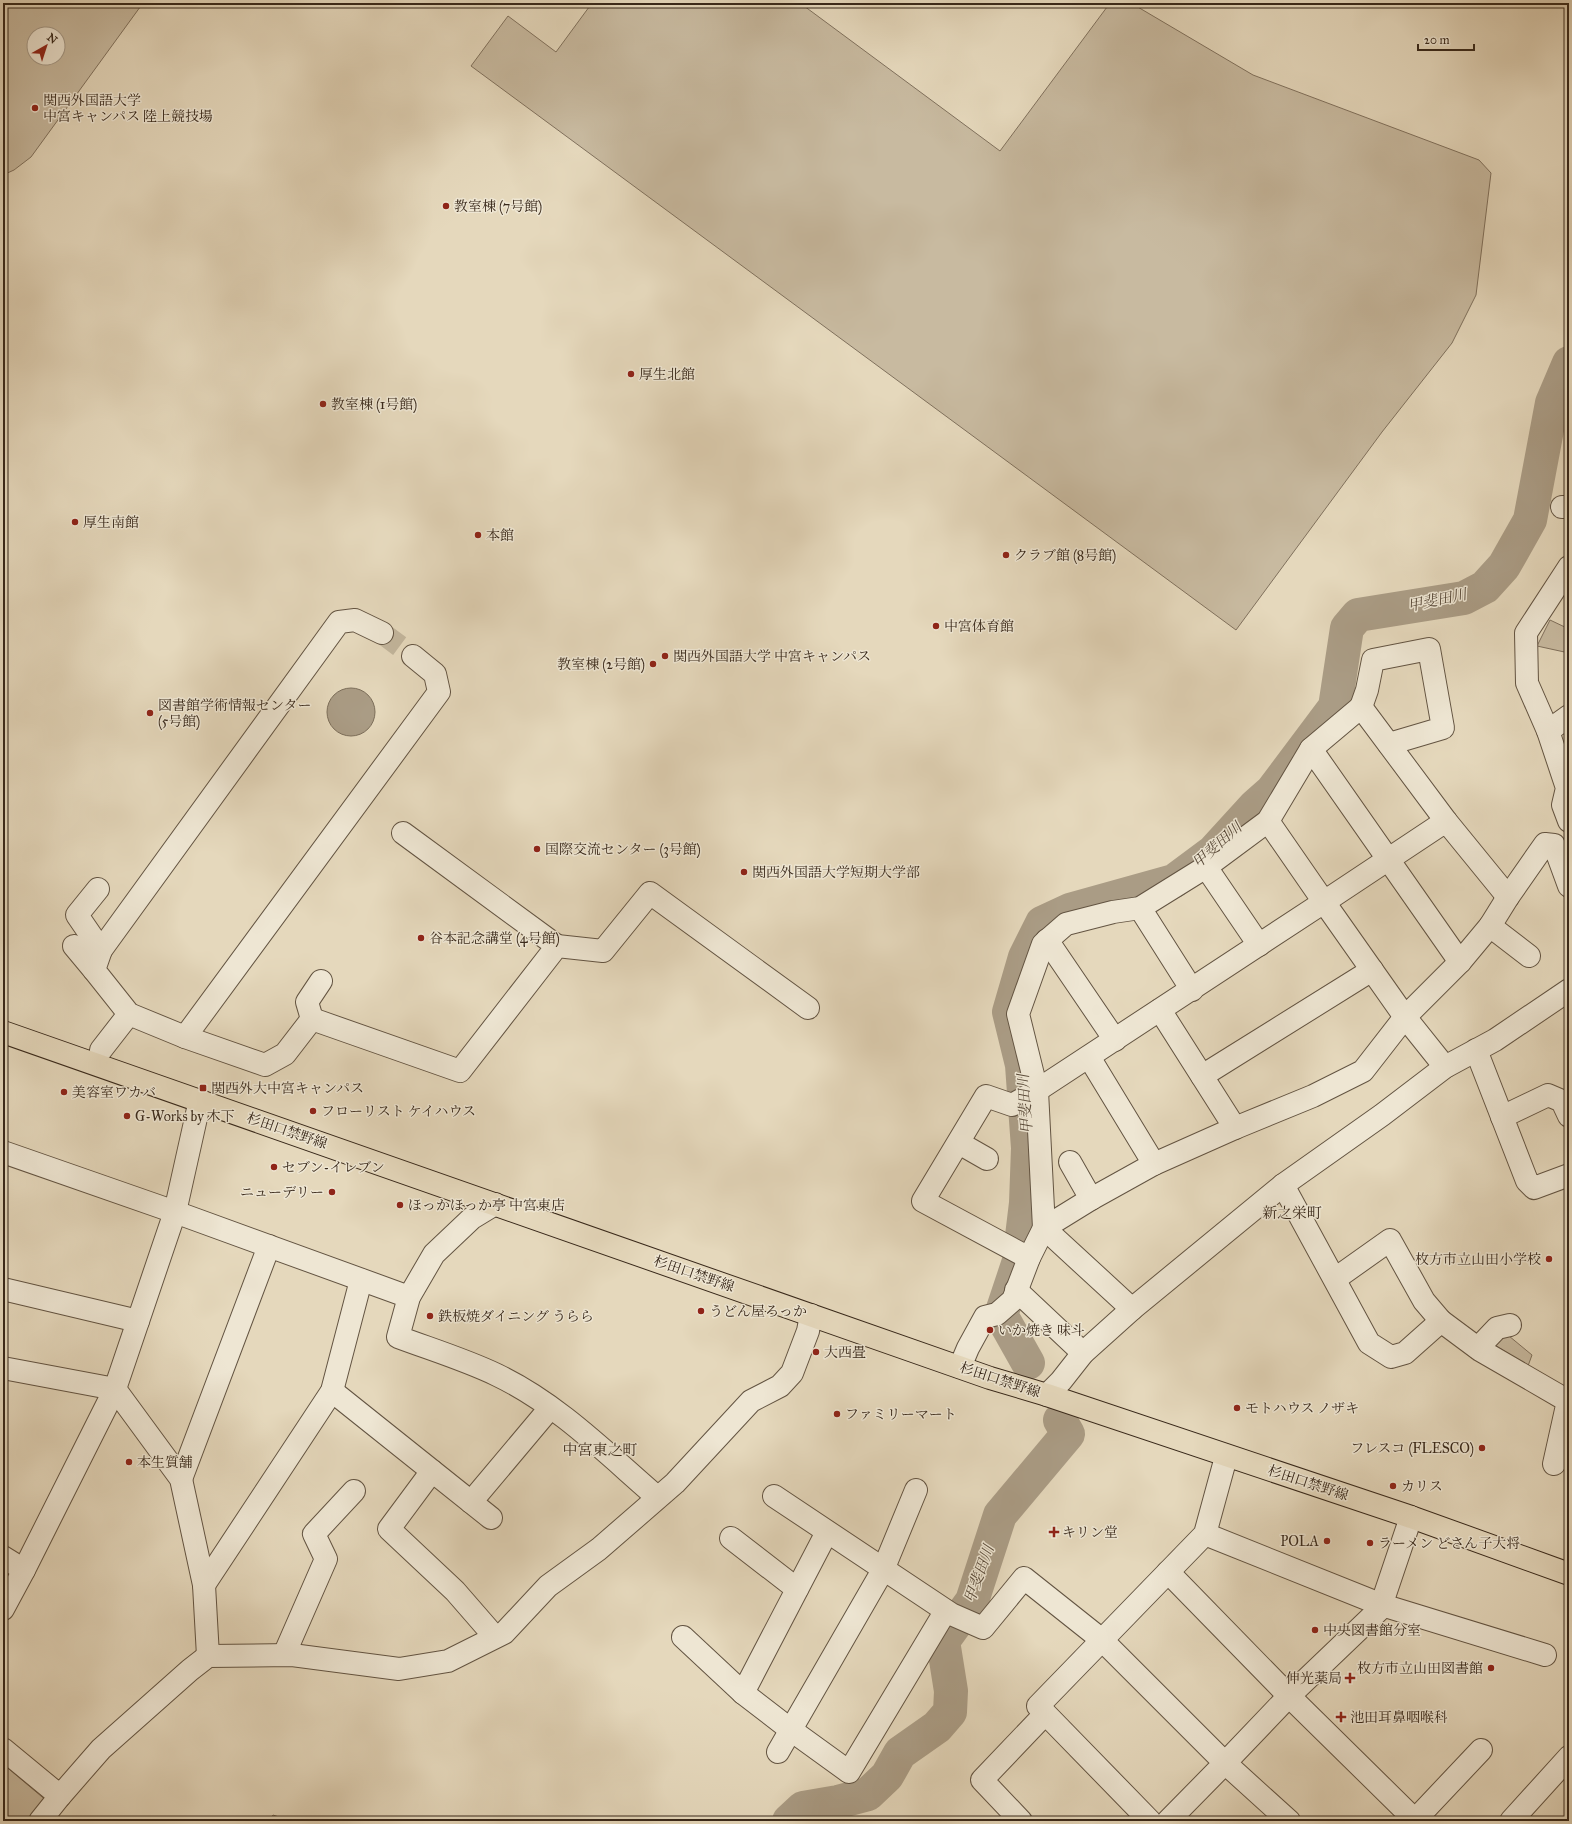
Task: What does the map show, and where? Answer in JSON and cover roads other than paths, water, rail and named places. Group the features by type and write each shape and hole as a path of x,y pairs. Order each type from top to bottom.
{"main road":[{"name":"杉田口禁野線","path":"3,1032 960,1368 1047,1395 1226,1457 1411,1517 1569,1574"}],"street":[{"path":"1569,567 1526,633 1527,683 1548,731 1568,787 1563,805 1569,821"},
{"path":"94,970 101,950 339,622 355,620 382,633"},
{"path":"1132,1308 1044,1228 1035,1092 1018,1014 1043,944 1066,924 1113,912 1140,908 1206,867 1268,822 1311,749 1361,707 1373,660 1429,649 1443,728 1390,744"},
{"path":"185,1037 439,692 435,674 413,656"},
{"path":"1361,707 1446,821 1508,897"},
{"path":"1548,731 1569,716"},
{"path":"1311,749 1460,962"},
{"path":"1024,1256 923,1201 986,1096 1012,1105 1035,1092 1192,990 1446,821"},
{"path":"1268,822 1405,1017 1444,1067"},
{"path":"403,833 557,946 603,951 650,893 808,1008"},
{"path":"960,1368 968,1348 985,1317 997,1314 1015,1295 1024,1256 1044,1228 1091,1199 1154,1164 1235,1128 1313,1096 1363,1071 1405,1017 1460,962 1490,926 1508,897 1545,844 1554,845 1569,886"},
{"path":"1206,867 1259,945"},
{"path":"98,889 77,915 101,950"},
{"path":"1140,908 1192,990"},
{"path":"1490,926 1529,956"},
{"path":"1048,940 1115,1040"},
{"path":"74,946 129,1014 185,1037 265,1065 285,1054 312,1019"},
{"path":"312,1019 460,1071 557,946"},
{"path":"1202,1076 1372,970"},
{"path":"312,1019 307,1002 321,981"},
{"path":"1047,1395 1061,1382 1083,1353 1132,1308 1283,1185 1382,1115 1444,1067 1494,1040 1569,990"},
{"path":"1160,1010 1235,1128"},
{"path":"101,1050 129,1014"},
{"path":"1476,1050 1527,1181 1534,1188 1569,1175"},
{"path":"1089,1057 1154,1164"},
{"path":"1502,1117 1548,1095 1562,1101 1569,1116"},
{"path":"3,1608 24,1570 115,1389 175,1212 200,1100"},
{"path":"959,1143 987,1159"},
{"path":"3,1152 175,1212 408,1297"},
{"path":"1070,1162 1091,1199"},
{"path":"1283,1185 1369,1343 1391,1357 1405,1353 1441,1320"},
{"path":"494,1204 472,1218 434,1254 408,1297 398,1337 497,1375 536,1397 573,1424 657,1497"},
{"path":"1334,1279 1390,1240 1424,1301 1441,1320 1478,1348 1568,1399 1554,1464"},
{"path":"181,1479 269,1246"},
{"path":"204,1585 332,1391 361,1280"},
{"path":"3,1289 138,1322"},
{"path":"1015,1295 1083,1353"},
{"path":"40,1821 101,1749 190,1670 208,1656 292,1655 399,1669 448,1661 504,1633 548,1586 599,1549 657,1497 675,1483 751,1401 780,1386 792,1373 808,1331 811,1315"},
{"path":"1478,1348 1497,1328 1510,1325"},
{"path":"3,1368 115,1389 181,1479 204,1585 208,1656"},
{"path":"332,1391 491,1518"},
{"path":"471,1502 550,1408"},
{"path":"1150,1821 1038,1706 1205,1534 1226,1457"},
{"path":"432,1471 389,1529 455,1591 495,1637"},
{"path":"778,1752 883,1570 916,1490"},
{"path":"284,1655 326,1559 314,1534 354,1491"},
{"path":"774,1496 883,1570 953,1615 983,1628 1024,1578 1102,1640 1226,1763 1289,1821"},
{"path":"1168,1821 1226,1763 1289,1696 1380,1609 1411,1517"},
{"path":"743,1693 827,1532"},
{"path":"1205,1534 1382,1606 1544,1655"},
{"path":"731,1538 797,1589"},
{"path":"3,1557 24,1570"},
{"path":"1168,1572 1289,1696 1415,1821 1482,1750"},
{"path":"683,1636 743,1693 849,1772 953,1615"},
{"path":"1021,1821 982,1780 1045,1714"},
{"path":"3,1749 60,1796"},
{"path":"1511,1821 1569,1757"}],"waterway":[{"name":"甲斐田川","path":"1028,1363 1001,1315 1019,1261 1026,1203 1028,1148 1022,1065 1009,1012 1025,957 1042,923 1070,910 1174,881 1213,852 1255,806 1272,791 1335,707 1347,628 1358,615 1464,598 1485,587 1504,566 1530,520 1552,403 1569,363"},
{"name":"甲斐田川","path":"789,1821 803,1808 838,1802 868,1794 887,1776 900,1753 937,1727 950,1712 951,1691 943,1641 972,1601 1000,1515 1068,1434 1060,1420"}],"tunnel":[{"path":"382,633 413,656"}],"place":[{"name":"関西外国語大学 中宮キャンパス 陸上競技場","path":"35,108"},
{"name":"教室棟 (7号館)","path":"446,206"},
{"name":"厚生北館","path":"631,374"},
{"name":"教室棟 (1号館)","path":"323,404"},
{"name":"厚生南館","path":"75,522"},
{"name":"本館","path":"478,535"},
{"name":"クラブ館 (8号館)","path":"1006,555"},
{"name":"中宮体育館","path":"936,626"},
{"name":"関西外国語大学 中宮キャンパス","path":"665,656"},
{"name":"教室棟 (2号館)","path":"653,664"},
{"name":"図書館学術情報センター (5号館)","path":"150,713"},
{"name":"国際交流センター (3号館)","path":"537,849"},
{"name":"関西外国語大学短期大学部","path":"744,872"},
{"name":"谷本記念講堂 (4号館)","path":"421,938"},
{"name":"関西外大中宮キャンパス","path":"203,1088"},
{"name":"美容室ワカバ","path":"64,1092"},
{"name":"フローリスト ケイハウス","path":"313,1111"},
{"name":"G-Works by 木下","path":"127,1116"},
{"name":"セブン-イレブン","path":"274,1167"},
{"name":"ニューデリー","path":"332,1192"},
{"name":"ほっかほっか亭 中宮東店","path":"400,1205"},
{"name":"枚方市立山田小学校","path":"1549,1259"},
{"name":"うどん屋ろっか","path":"701,1311"},
{"name":"鉄板焼ダイニング うらら","path":"430,1316"},
{"name":"いか焼き 味斗","path":"990,1330"},
{"name":"大西畳","path":"816,1352"},
{"name":"モトハウス ノザキ","path":"1237,1408"},
{"name":"ファミリーマート","path":"837,1414"},
{"name":"フレスコ (FLESCO)","path":"1482,1448"},
{"name":"本生質舗","path":"129,1462"},
{"name":"カリス","path":"1393,1486"},
{"name":"キリン堂","path":"1054,1532"},
{"name":"POLA","path":"1327,1541"},
{"name":"ラーメン どさん子大将","path":"1370,1543"},
{"name":"中央図書館分室","path":"1315,1630"},
{"name":"枚方市立山田図書館","path":"1491,1668"},
{"name":"伸光薬局","path":"1350,1678"},
{"name":"池田耳鼻咽喉科","path":"1341,1717"}],"district":[{"name":"新之栄町","path":"1292,1213"},
{"name":"中宮東之町","path":"600,1450"}]}
